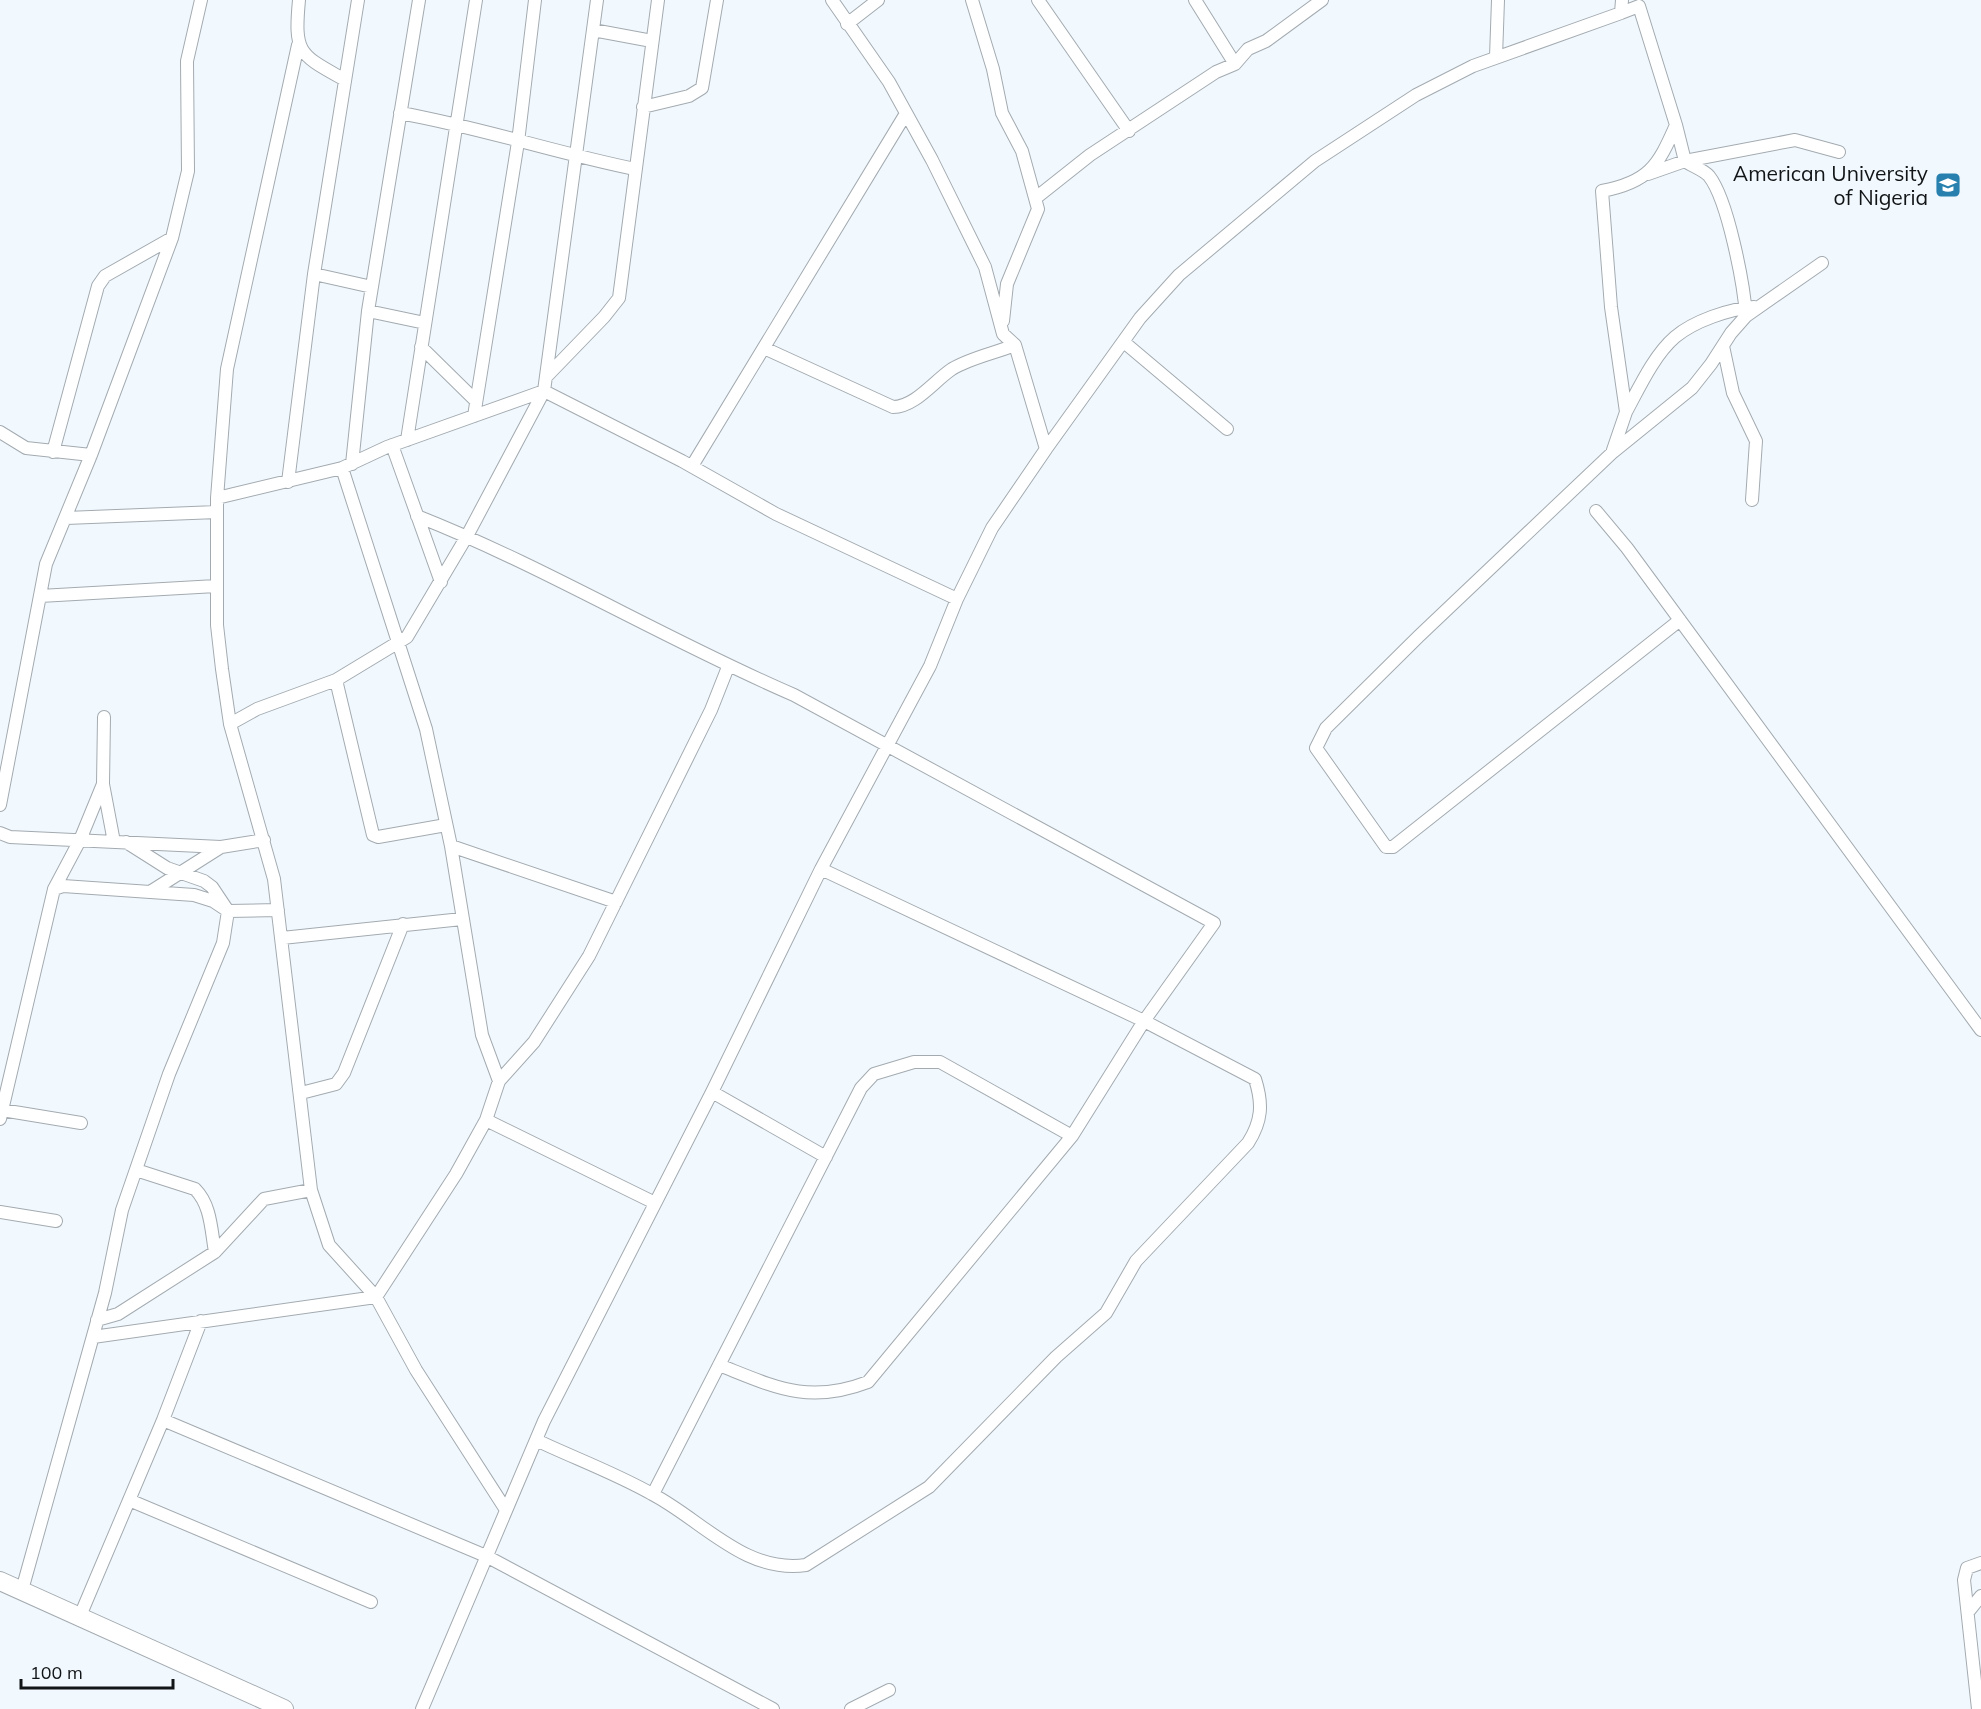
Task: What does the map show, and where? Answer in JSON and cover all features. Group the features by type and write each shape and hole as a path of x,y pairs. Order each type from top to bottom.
{"main road":[{"path":"0,1581 284,1709"}],"street":[{"path":"0,805 2,783 46,564 92,455 172,238 188,171 187,62 201,0"},
{"path":"298,0 296,32 298,45 227,369 217,498 216,586 217,625 230,724 264,840 278,910 311,1190 329,1245 376,1297 416,1370 506,1510"},
{"path":"288,482 314,274 358,0"},
{"path":"419,0 368,311 347,466 426,729 451,846 482,1035 499,1081"},
{"path":"407,440 476,0"},
{"path":"474,416 518,142 535,0"},
{"path":"230,724 257,709 336,680 400,644 412,632 467,536 544,391 597,0"},
{"path":"546,377 604,318 619,298 658,0"},
{"path":"643,106 689,96 702,88 717,0"},
{"path":"832,0 889,82 905,115 932,160 985,267 1003,334 1015,345 1046,450"},
{"path":"848,24 878,0"},
{"path":"972,0 993,69 1002,113 1022,151 1038,209 1007,284 1003,334"},
{"path":"1038,0 1129,131"},
{"path":"1195,0 1235,64"},
{"path":"1036,197 1090,155 1216,72 1235,64 1248,49 1266,41 1322,0"},
{"path":"1496,57 1498,0"},
{"path":"422,1709 536,1440 712,1092 821,869 890,745 930,666 957,599 992,528 1046,450 1125,343 1140,318 1179,275 1315,161 1416,95 1496,57 1621,6 1639,6 1676,124 1685,161 1708,175 1718,193 1740,269 1746,312 1692,388 1613,452 1419,636 1326,728 1316,748 1386,847 1393,847 1680,620"},
{"path":"593,30 652,41"},
{"path":"298,45 310,58 345,80"},
{"path":"400,114 457,123 518,142 635,170"},
{"path":"692,466 905,115"},
{"path":"1647,174 1664,153 1676,124"},
{"path":"1626,412 1611,307 1602,191 1622,187 1647,174 1685,161 1795,140 1839,152"},
{"path":"52,452 98,286 105,276 172,238"},
{"path":"1613,452 1626,412 1665,348 1676,337 1723,314 1746,312 1761,306 1822,263"},
{"path":"314,274 372,287"},
{"path":"368,311 425,323"},
{"path":"1125,343 1227,429"},
{"path":"764,348 893,407 901,407 914,400 955,367 1015,345"},
{"path":"1723,346 1733,393 1756,441 1752,500"},
{"path":"421,347 476,401"},
{"path":"217,498 347,466 393,445 544,391 692,466 776,514 957,599"},
{"path":"0,432 26,448 92,455"},
{"path":"393,445 441,582"},
{"path":"1596,511 1627,548 1981,1030"},
{"path":"66,518 217,512"},
{"path":"417,516 467,536 728,667 794,695 890,745 1214,923 1144,1021 1072,1136 868,1382 845,1391 818,1395 780,1389 719,1365"},
{"path":"40,596 216,586"},
{"path":"93,1336 376,1297 456,1174 486,1120 499,1081 534,1042 589,956 711,710 728,667"},
{"path":"336,680 373,834 378,837 446,825"},
{"path":"22,1590 93,1336 122,1210 169,1074 223,943 228,911 212,887 120,842 104,784 104,717"},
{"path":"81,1122 1,1114 54,889 80,840 104,784"},
{"path":"0,833 10,837 221,847 264,840"},
{"path":"451,846 616,902"},
{"path":"150,892 221,847"},
{"path":"536,1440 653,1494 735,1550 789,1568 806,1565 929,1487 1056,1357 1106,1313 1136,1262 1248,1143 1259,1125 1262,1099 1255,1079 1144,1021 821,869"},
{"path":"54,889 63,886 194,896 213,901 228,911 278,910"},
{"path":"282,938 462,918"},
{"path":"301,1093 336,1084 344,1073 403,924"},
{"path":"653,1494 861,1088 874,1074 914,1062 940,1062 1072,1136"},
{"path":"712,1092 826,1157"},
{"path":"486,1120 656,1203"},
{"path":"136,1170 195,1189 202,1196 208,1210 215,1252"},
{"path":"97,1320 118,1314 215,1252 264,1199 311,1190"},
{"path":"0,1212 56,1221"},
{"path":"80,1616 163,1420 201,1321"},
{"path":"163,1420 486,1556 772,1709"},
{"path":"129,1500 371,1602"},
{"path":"1978,1709 1964,1580 1967,1568 1981,1563"},
{"path":"1968,1612 1981,1596"},
{"path":"852,1709 889,1690"}],"place":[{"name":"American University of Nigeria","path":"1948,185"}]}
